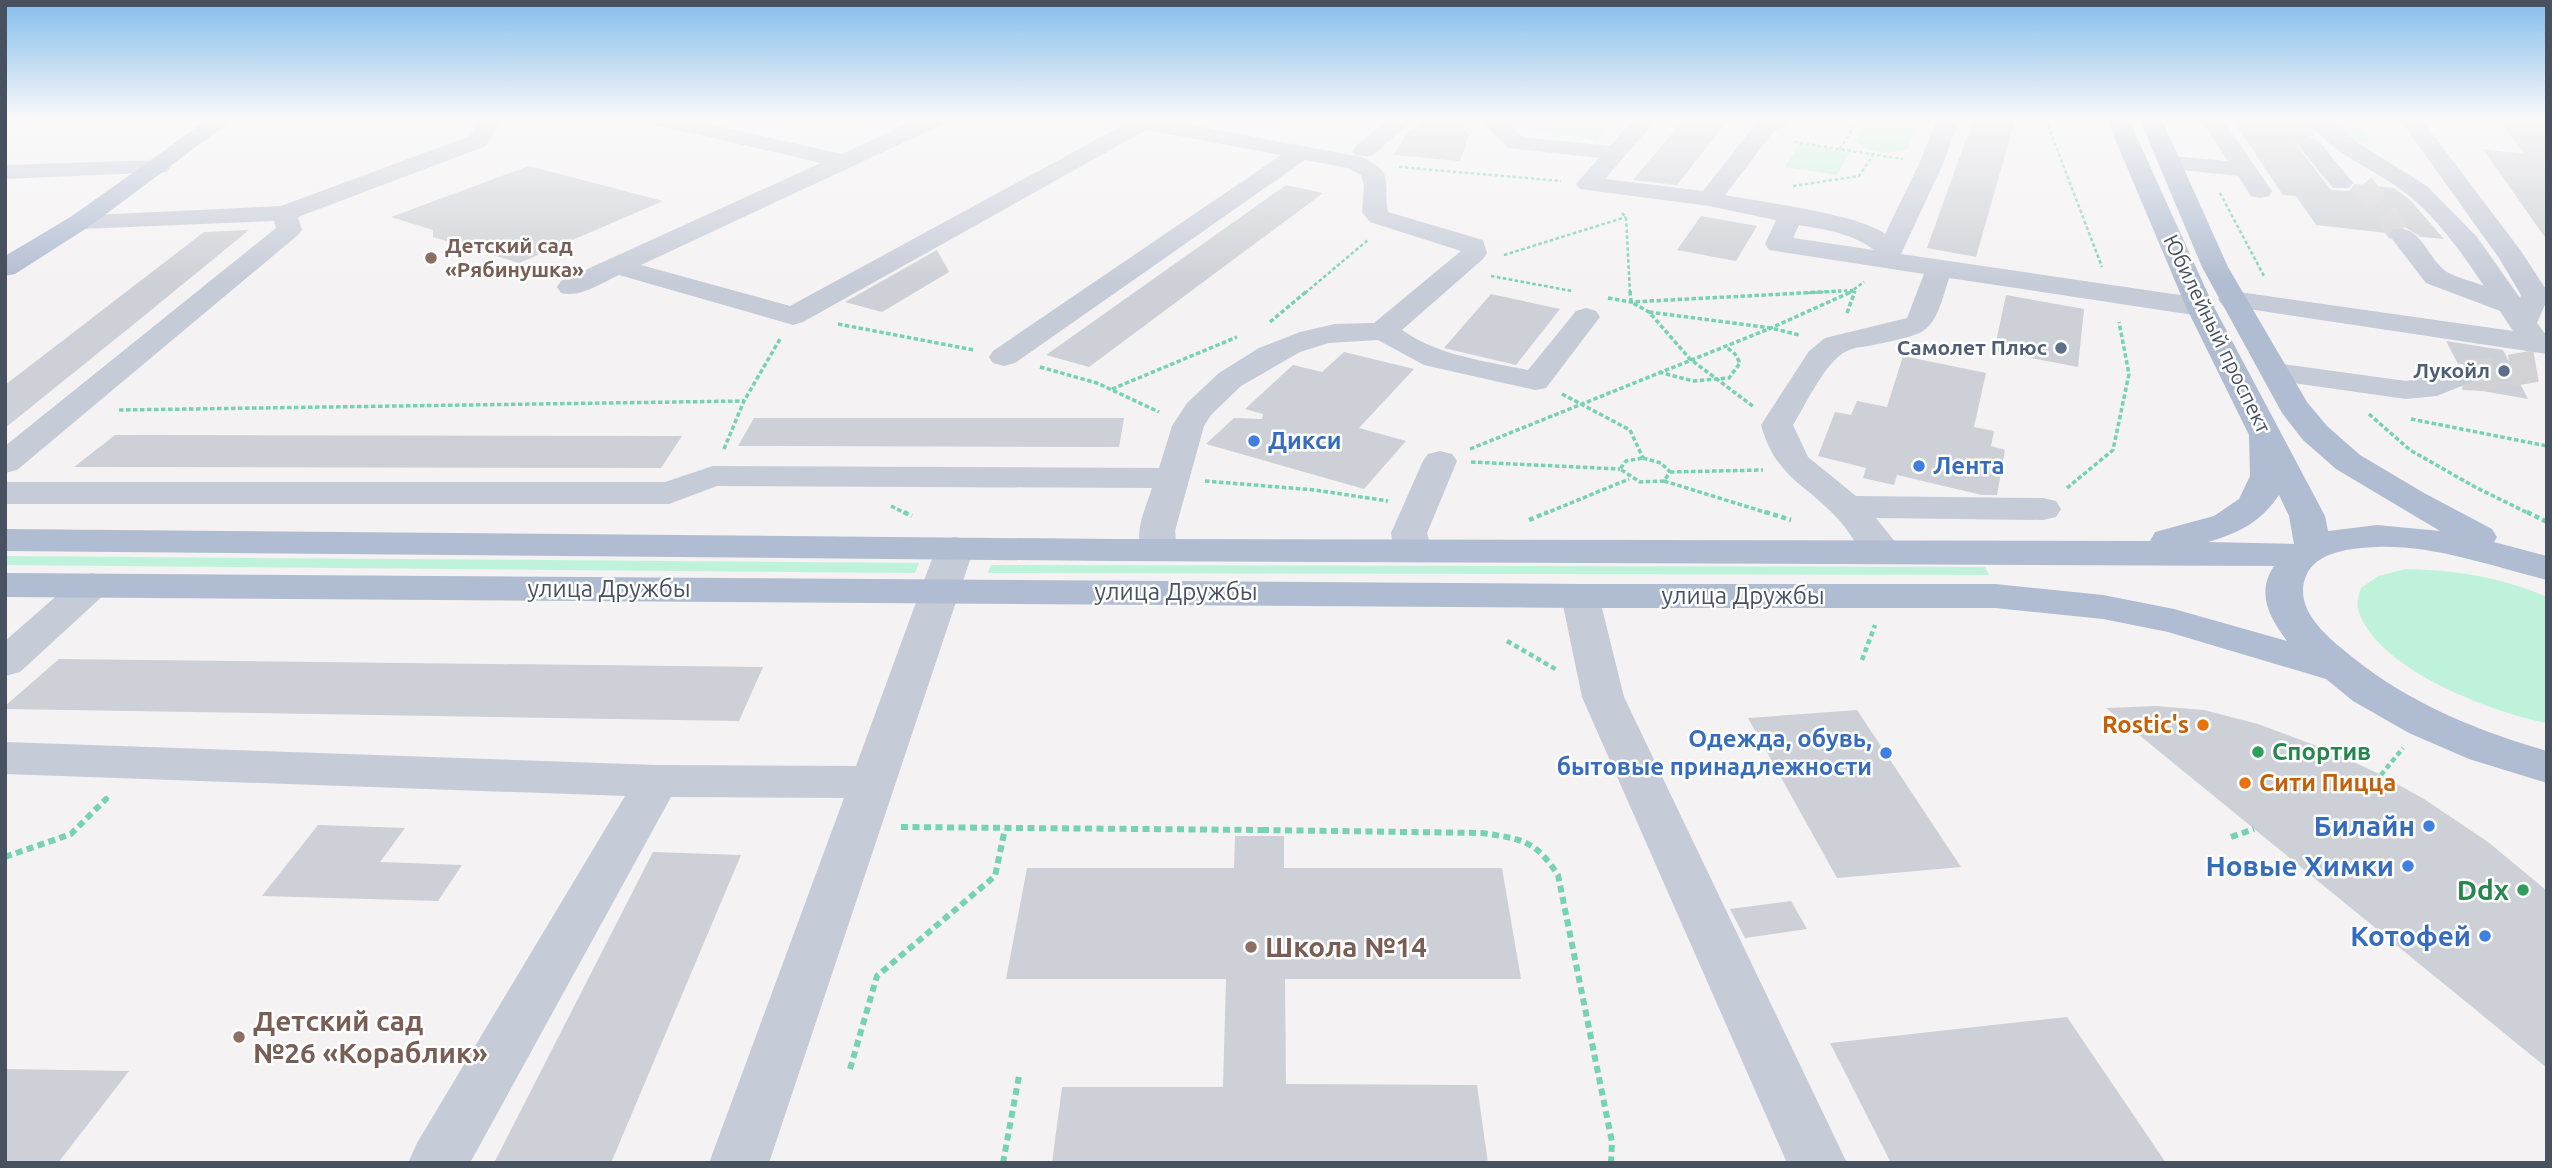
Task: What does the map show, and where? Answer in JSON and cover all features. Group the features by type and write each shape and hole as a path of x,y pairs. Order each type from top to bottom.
{"main road":[{"path":"5,268 81,221 146,175"},
{"name":"Юбилейный проспект","path":"2142,175 2200,307 2307,516 2306,552"},
{"name":"Юбилейный проспект","path":"2176,175 2215,267 2232,299 2292,406 2315,433 2348,461 2411,501 2532,564"},
{"path":"5,254 109,200"},
{"path":"2095,552 2200,534 2240,517 2259,501 2267,479 2265,434"},
{"name":"улица Дружбы","path":"5,585 947,570 1158,549 1885,553 2306,552 2350,538 2399,536 2456,543 2532,564"},
{"name":"улица Дружбы","path":"5,540 947,570 1580,596 1936,595 2034,598 2103,607 2174,621 2337,669"},
{"path":"2306,552 2285,576 2285,603 2302,634 2337,669 2381,699 2425,723 2497,753 2547,767"}],"street":[{"path":"81,221 284,213 388,175"},
{"path":"571,287 815,175"},
{"path":"617,266 793,316 1043,175"},
{"path":"1004,357 1269,175"},
{"path":"1158,549 1157,531 1188,426 1195,411 1244,370 1301,340 1331,334 1382,330 1474,253 1474,246 1461,240 1391,223 1374,212 1375,175"},
{"path":"1588,184 1596,175"},
{"path":"1709,199 1728,175"},
{"path":"1888,255 1926,175"},
{"path":"2249,175 2260,191"},
{"path":"2345,175 2351,184"},
{"path":"2389,175 2419,192 2469,244 2527,337"},
{"path":"2451,175 2512,257 2535,295 2527,337"},
{"path":"1588,184 1709,199 1791,215 1778,244 1888,255 1938,268 2200,307"},
{"path":"5,463 289,230 284,213"},
{"path":"2391,234 2436,277 2527,337"},
{"path":"1885,553 1847,507 1799,470 1782,444 1777,425 1820,357 1836,344 1903,330 1918,324 1924,314 1938,268"},
{"path":"2232,299 2527,337"},
{"path":"1382,330 1400,345 1421,355 1535,381 1589,302"},
{"path":"2275,372 2406,390 2426,389 2463,374"},
{"path":"1412,551 1409,533 1440,461"},
{"path":"5,493 669,494 713,476 1173,478"},
{"path":"1847,507 2043,509"},
{"path":"739,1163 947,570"},
{"path":"5,663 92,585"},
{"path":"1580,596 1603,697 1818,1163"},
{"path":"2497,753 2547,778"},
{"path":"5,758 140,765 657,781 865,804"},
{"path":"438,1163 657,781"}],"path":[{"path":"1507,175 1588,184 1626,217 1631,302"},
{"path":"1791,187 1860,175"},
{"path":"2043,509 2113,450 2129,374 2113,296 2067,175"},
{"path":"2210,175 2263,274 2285,307"},
{"path":"1456,270 1626,217"},
{"path":"1267,325 1391,223"},
{"path":"1440,461 1771,328 1855,290 1888,255"},
{"path":"1456,270 1589,302 1855,290"},
{"path":"1649,312 1771,328 1836,344 1855,290"},
{"path":"1631,302 1649,312 1690,359 1777,425"},
{"path":"713,476 744,401 793,316"},
{"path":"1111,389 1241,336"},
{"path":"1658,372 1686,381 1719,381 1729,377 1740,363 1735,354 1724,345"},
{"path":"1535,381 1630,430 1643,458"},
{"path":"69,410 744,401"},
{"path":"2378,413 2365,410 2410,450 2475,487 2547,522"},
{"path":"2404,418 2547,446"},
{"path":"1620,469 1626,461 1643,458 1661,463 1670,472 1799,470"},
{"path":"1440,461 1620,469 1629,479 1647,484 1664,481 1794,521"},
{"path":"1664,481 1670,472"},
{"path":"1173,478 1315,490 1420,505"},
{"path":"1519,524 1629,479"},
{"path":"1862,660 1878,618"},
{"path":"2381,775 2407,742"},
{"path":"5,857 72,834 140,765"},
{"path":"865,804 1005,828 1262,833 1482,833 1516,838 1543,852 1558,874 1612,1142 1611,1163"},
{"path":"850,1069 877,976 995,876 1005,828"},
{"path":"2231,837 2254,829"},
{"path":"1003,1163 1019,1076"}],"green space":[{"path":"5,556 919,563 915,573 5,565"},
{"path":"991,565 1985,567 1989,575 988,573"},
{"path":"2406,569 2478,576 2512,584 2547,597 2547,723 2467,698 2411,669 2387,651 2369,631 2358,609 2358,599 2361,588 2378,576"}],"building":[{"path":"506,175 562,175 663,201 519,263 433,237 433,230 391,217"},
{"path":"1638,175 1685,175 1677,185 1633,180"},
{"path":"1953,175 1999,175 1976,257 1927,248"},
{"path":"2269,175 2319,175 2331,190 2349,191 2355,184 2394,188 2411,201 2444,239 2421,237 2403,226 2393,227 2387,233 2316,225 2296,196 2283,195"},
{"path":"2501,175 2547,175 2547,240"},
{"path":"1286,185 1323,193 1089,367 1046,355"},
{"path":"1701,216 1757,226 1736,261 1677,250"},
{"path":"249,230 5,428 5,385 204,232"},
{"path":"937,250 949,272 882,312 845,302"},
{"path":"1491,294 1560,309 1516,365 1444,348"},
{"path":"2006,295 2084,309 2078,367 1994,351"},
{"name":"Лукойл","path":"2446,341 2503,350 2528,399 2471,389 2469,386 2476,382 2480,373 2474,364 2458,364"},
{"path":"1344,352 1414,369 1359,428 1406,441 1364,489 1206,444 1234,418 1262,419 1263,414 1245,409 1293,365 1322,372"},
{"path":"1903,356 1986,373 1974,427 1994,431 1991,446 2005,450 1997,495 1982,495 1897,475 1894,485 1863,478 1866,468 1818,456 1835,412 1851,415 1857,401 1887,407"},
{"path":"754,418 1124,418 1119,447 738,446"},
{"path":"115,435 682,436 661,468 74,467"},
{"path":"59,659 763,667 739,721 5,709 5,706"},
{"name":"Новые Химки","path":"2156,706 2204,710 2258,724 2333,752 2424,799 2488,842 2547,891 2547,1068 2106,708"},
{"path":"1857,710 1961,867 1837,878 1748,718"},
{"path":"318,825 405,828 380,862 462,865 438,901 262,896"},
{"path":"1235,836 1284,836 1284,868 1502,868 1521,979 1285,979 1286,1084 1477,1085 1488,1163 1052,1163 1062,1087 1223,1087 1226,979 1006,979 1027,868 1234,868"},
{"path":"653,852 741,855 611,1163 494,1163"},
{"path":"1791,901 1807,929 1745,938 1730,909"},
{"path":"2067,1017 2166,1163 1891,1163 1830,1043"},
{"path":"5,1069 129,1071 58,1163 5,1163"}],"tunnel":[{"path":"2362,185 2402,235"},
{"path":"2463,374 2484,375 2536,366"}],"place":[{"name":"Детский сад «Рябинушка»","path":"431,258"},
{"name":"Самолет Плюс","path":"2061,348"},
{"name":"Лукойл","path":"2504,371"},
{"name":"Дикси","path":"1254,441"},
{"name":"Лента","path":"1919,466"},
{"name":"Rostic's","path":"2203,725"},
{"name":"Спортив","path":"2258,752"},
{"name":"Одежда, обувь, бытовые принадлежности","path":"1886,753"},
{"name":"Сити Пицца","path":"2245,783"},
{"name":"Билайн","path":"2429,826"},
{"name":"Новые Химки","path":"2408,866"},
{"name":"Ddx","path":"2523,890"},
{"name":"Котофей","path":"2485,936"},
{"name":"Школа №14","path":"1251,947"},
{"name":"Детский сад №26 «Кораблик»","path":"239,1037"}]}
